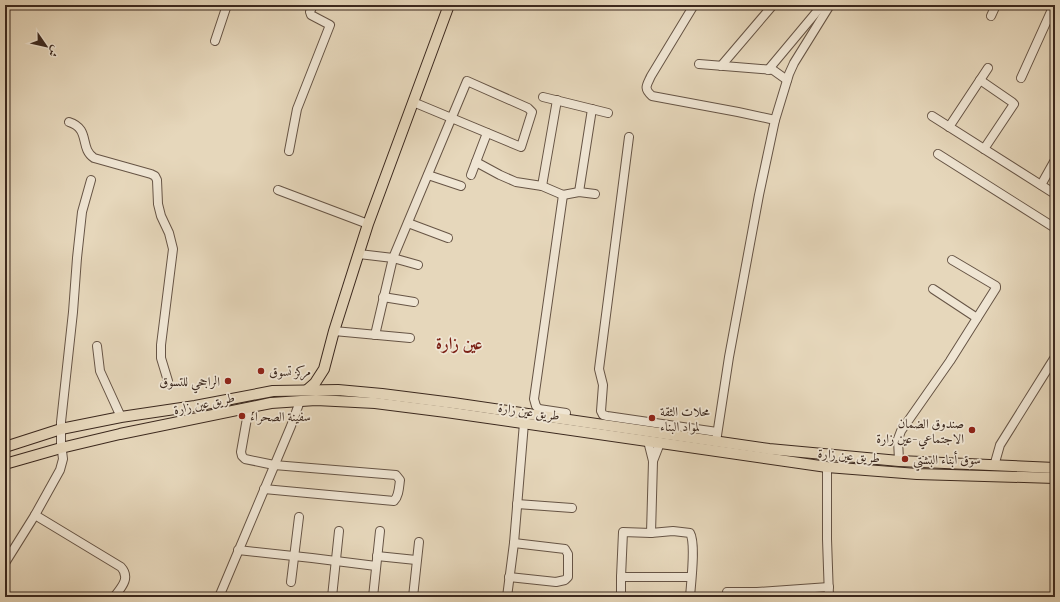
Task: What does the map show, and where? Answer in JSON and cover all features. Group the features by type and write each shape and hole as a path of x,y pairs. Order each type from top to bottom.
{"main road":[{"path":"307,390 315,383 324,369 334,331 368,224 449,5"},
{"path":"324,369 327,382 338,390"},
{"name":"طريق عين زارة","path":"5,447 61,429 108,419 195,406 273,391 338,390 382,394 717,437 795,452 899,461 1055,468"},
{"name":"طريق عين زارة","path":"5,464 111,435 271,403 316,400 375,403 524,423 827,468 917,474 1055,478"},
{"path":"108,419 105,423 105,428 107,433 111,435"}],"street":[{"path":"215,41 227,5"},
{"path":"289,150 297,109 330,25 311,15 310,12 313,5"},
{"path":"694,5 651,76 646,87 648,92 652,96 775,120"},
{"path":"721,66 773,5"},
{"path":"768,70 819,9 819,5"},
{"path":"629,137 599,369 603,385 601,411 607,416 717,437 729,357 759,195 775,120 787,80 794,63 830,5"},
{"path":"991,16 996,5"},
{"path":"1021,78 1054,5"},
{"path":"699,64 773,70 787,80"},
{"path":"949,127 988,68"},
{"path":"980,80 1014,104 984,149"},
{"path":"375,335 393,258 453,118 467,81 528,108 532,112 521,147 487,132 453,118 413,102"},
{"path":"543,97 608,113"},
{"path":"542,186 557,100"},
{"path":"579,192 592,109"},
{"path":"932,116 1055,194"},
{"path":"69,122 76,125 81,130 84,136 87,151 94,158 151,174 155,176 157,180 158,204 161,216 169,233 173,249 161,352 168,380"},
{"path":"471,175 487,132"},
{"path":"938,154 1055,228"},
{"path":"1040,185 1055,160"},
{"path":"476,162 510,181 542,186 563,195 579,192 595,194"},
{"path":"428,175 461,186"},
{"path":"5,563 35,514 61,467 63,455 61,448 61,429 78,250 82,212 91,180"},
{"path":"278,190 368,224"},
{"path":"563,195 534,404 539,409 566,413"},
{"path":"408,223 448,238"},
{"path":"358,254 393,258 418,265"},
{"path":"899,461 898,439 901,432 950,361 976,318 995,291 996,286 952,260"},
{"path":"933,290 976,318"},
{"path":"383,297 414,302"},
{"path":"334,331 410,338"},
{"path":"97,346 100,371 121,417"},
{"path":"994,466 1000,445 1055,357"},
{"path":"219,597 291,426 300,401"},
{"path":"249,407 241,454 243,458 247,460 274,465 396,475 400,480 397,498 394,501 264,489"},
{"path":"507,597 514,543 516,504 524,423"},
{"path":"648,441 653,461 651,533"},
{"path":"653,461 660,443"},
{"path":"827,468 829,597"},
{"path":"516,504 572,508"},
{"path":"35,514 121,567 125,572 125,581 114,597"},
{"path":"291,582 299,517"},
{"path":"332,597 339,531"},
{"path":"373,597 380,531"},
{"path":"621,597 623,532 651,533 673,531 690,532 692,541 690,597"},
{"path":"413,597 419,542"},
{"path":"510,578 556,582 565,580 568,577 568,554 565,549 514,543"},
{"path":"238,550 376,566"},
{"path":"377,556 416,560"},
{"path":"621,577 691,577"},
{"path":"727,592 757,592 828,587"}],"place":[{"name":"مركز تسوق","path":"261,371"},
{"name":"الراجحي للتسوق","path":"228,381"},
{"name":"سفينة الصحراء","path":"242,416"},
{"name":"محلات الثقة لمواد البناء","path":"652,418"},
{"name":"صندوق الضمان الاجتماعي -عين زارة","path":"972,430"},
{"name":"سوق أبناء البشتي","path":"905,459"}],"district":[{"name":"عين زارة","path":"459,343"}]}
